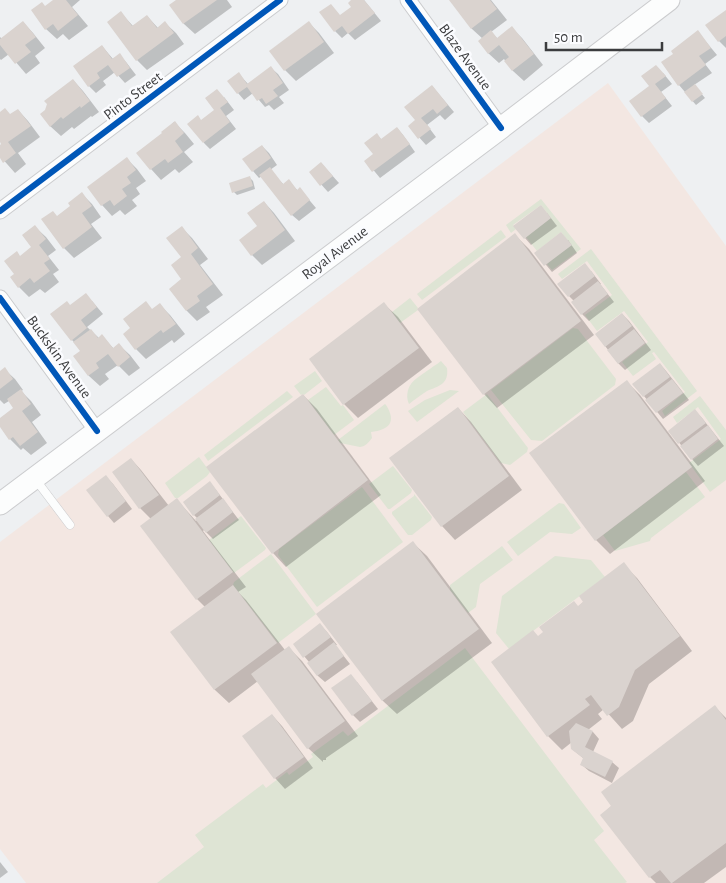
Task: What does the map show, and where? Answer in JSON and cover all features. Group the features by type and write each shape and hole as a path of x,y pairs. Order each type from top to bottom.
{"main road":[{"name":"Royal Avenue","path":"0,504 669,0"}],"street":[{"name":"Pinto Street","path":"0,211 280,0"},
{"name":"Blaze Avenue","path":"408,0 501,128"},
{"name":"Buckskin Avenue","path":"0,298 97,431"}],"lane":[{"path":"35,478 70,525"}],"shaded area":[{"path":"608,83 726,246 726,883 26,883 0,849 0,542"}],"green space":[{"path":"541,199 581,249 552,270 547,264 571,245 561,232 537,251 526,237 551,218 541,205 513,225 516,229 511,233 506,225"},
{"path":"501,230 506,237 422,300 417,294"},
{"path":"591,249 697,391 665,416 662,411 685,392 654,352 652,353 656,359 633,376 622,362 648,342 624,311 597,331 585,315 612,295 587,261 562,279 558,274"},
{"path":"410,298 418,310 400,323 392,312"},
{"path":"573,328 578,329 616,379 615,385 542,441 531,440 491,390"},
{"path":"441,361 447,368 445,381 409,404 407,394 413,381"},
{"path":"315,371 322,381 304,395 301,395 294,386"},
{"path":"326,387 354,420 334,435 308,400"},
{"path":"450,390 459,391 417,422 408,411 425,400"},
{"path":"287,391 293,397 208,461 204,455"},
{"path":"487,394 528,448 527,452 510,465 501,463 463,412"},
{"path":"700,396 726,430 726,480 710,492 689,463 721,439 698,407 677,423 673,417"},
{"path":"385,404 391,416 387,427 371,432 372,438 362,447 340,443 338,440"},
{"path":"199,457 210,472 178,498 175,498 165,483"},
{"path":"393,466 412,490 411,493 388,509 369,484"},
{"path":"686,472 705,497 651,538 650,541 615,551 603,535"},
{"path":"362,487 403,542 317,607 278,555 279,549"},
{"path":"414,494 432,517 431,520 412,535 408,535 392,512 414,496"},
{"path":"559,503 564,504 581,528 572,534 550,532 518,556 507,542"},
{"path":"241,516 266,548 234,573 209,540"},
{"path":"502,546 513,560 480,584 476,607 468,613 450,590 450,585"},
{"path":"271,554 316,614 278,643 233,585 234,582"},
{"path":"555,556 591,560 605,577 509,649 496,633 502,596"},
{"path":"465,648 604,831 594,840 627,882 157,883 204,847 195,835 263,784 266,788 287,772 289,775 313,757 311,754 343,731 348,736"}],"building":[{"path":"53,0 66,0 78,15 58,31 53,24 45,30 31,10 42,2 45,6"},
{"path":"176,0 217,0 183,24 169,5"},
{"path":"351,0 364,0 375,13 348,34 342,26 334,32 319,12 331,4 340,15 351,7 348,3"},
{"path":"449,0 490,0 497,9 471,29"},
{"path":"726,10 726,36 718,42 705,25"},
{"path":"121,11 132,26 147,15 157,28 165,21 174,33 136,61 107,22"},
{"path":"23,21 36,37 25,45 31,52 15,64 0,45 0,39"},
{"path":"309,21 324,42 284,71 269,51"},
{"path":"512,26 534,54 512,71 504,61 509,57 499,45 488,54 478,41 491,30 497,38"},
{"path":"698,30 711,48 699,56 706,65 678,86 661,62 673,54 671,51"},
{"path":"102,45 112,59 120,53 130,68 117,77 108,65 97,73 100,78 88,87 73,66"},
{"path":"656,65 666,76 655,84 666,98 641,117 629,101 649,86 641,76"},
{"path":"271,66 283,83 273,90 278,96 266,104 262,98 257,101 247,87 237,94 227,81 239,72 247,84"},
{"path":"73,79 90,101 63,119 61,117 50,127 40,114 45,110 47,104 44,101"},
{"path":"695,84 703,94 692,102 684,92"},
{"path":"432,85 448,105 437,114 433,109 421,118 431,129 418,139 408,126 415,120 404,107"},
{"path":"217,89 228,102 220,108 230,122 203,143 187,124 198,115 201,120 214,110 205,98"},
{"path":"5,108 10,114 18,109 31,126 8,142 16,153 3,163 0,158 0,112"},
{"path":"175,121 184,133 175,141 183,152 168,163 165,159 150,170 136,153"},
{"path":"397,127 410,144 372,172 364,161 373,154 364,143 377,133 381,139"},
{"path":"262,145 271,158 252,172 242,159"},
{"path":"127,157 136,170 127,177 131,183 122,189 127,196 114,206 110,200 101,206 87,187"},
{"path":"321,162 333,176 320,186 309,172"},
{"path":"270,167 283,184 289,179 297,190 300,187 310,200 291,216 259,175"},
{"path":"250,176 253,186 232,193 229,183"},
{"path":"82,192 92,206 82,213 92,227 63,249 41,219 53,211 57,216 70,206 68,203"},
{"path":"264,201 285,230 251,256 239,240 257,226 247,213"},
{"path":"541,205 551,218 524,239 513,226"},
{"path":"35,225 46,239 39,245 50,259 44,263 50,271 34,283 30,278 18,288 10,277 14,274 4,261 17,251 20,256 31,247 22,235"},
{"path":"182,226 198,248 191,254 213,284 197,296 200,301 186,311 169,289 181,279 171,265 181,257 166,238"},
{"path":"561,232 572,245 544,266 534,253"},
{"path":"515,233 581,321 483,395 417,309"},
{"path":"585,263 595,276 568,297 557,284"},
{"path":"598,281 608,294 581,315 571,302"},
{"path":"86,293 97,307 81,320 87,328 71,341 50,314 67,301 70,305"},
{"path":"146,301 152,309 160,303 176,324 163,333 161,330 135,350 123,334 130,328 123,319"},
{"path":"384,302 419,348 343,405 309,359"},
{"path":"622,313 632,326 605,347 595,334"},
{"path":"91,329 98,338 102,334 113,348 119,343 130,357 118,367 108,354 96,363 99,368 88,376 73,356 80,351 73,342"},
{"path":"634,329 645,343 618,364 607,350"},
{"path":"660,363 670,377 643,397 632,384"},
{"path":"5,367 13,379 0,389 0,371"},
{"path":"672,379 683,393 656,413 645,400"},
{"path":"627,380 692,467 595,541 529,453"},
{"path":"21,389 31,404 22,411 38,432 20,446 13,437 9,440 0,427 0,418 13,408 7,399"},
{"path":"303,394 368,480 272,554 206,467"},
{"path":"458,407 509,476 441,527 389,458"},
{"path":"695,409 706,423 678,444 668,431"},
{"path":"708,425 718,439 691,460 680,446"},
{"path":"131,458 159,495 139,509 112,472"},
{"path":"106,475 126,501 107,517 86,490"},
{"path":"210,481 220,495 193,516 183,502"},
{"path":"177,498 233,572 196,600 140,526"},
{"path":"223,498 233,512 206,533 195,519"},
{"path":"413,541 479,629 382,701 316,614"},
{"path":"624,562 680,636 635,670 619,707 607,716 591,695 585,699 590,705 547,737 491,662 533,630 538,636 543,632 539,627 574,601 578,606 583,602 579,596"},
{"path":"233,585 277,643 214,690 170,632"},
{"path":"320,623 331,637 303,658 293,644"},
{"path":"334,642 344,656 317,676 307,663"},
{"path":"289,646 345,721 307,749 251,674"},
{"path":"351,674 372,701 352,716 331,688"},
{"path":"715,705 726,720 726,843 672,883 660,870 649,878 600,815 611,806 601,792"},
{"path":"272,714 304,757 274,779 242,736"},
{"path":"576,723 593,731 585,747 613,761 605,777 580,765 583,758 571,749 569,731"}],"cycle path":[{"path":"0,211 280,0"},
{"path":"408,0 501,128"},
{"path":"0,298 97,431"}]}
